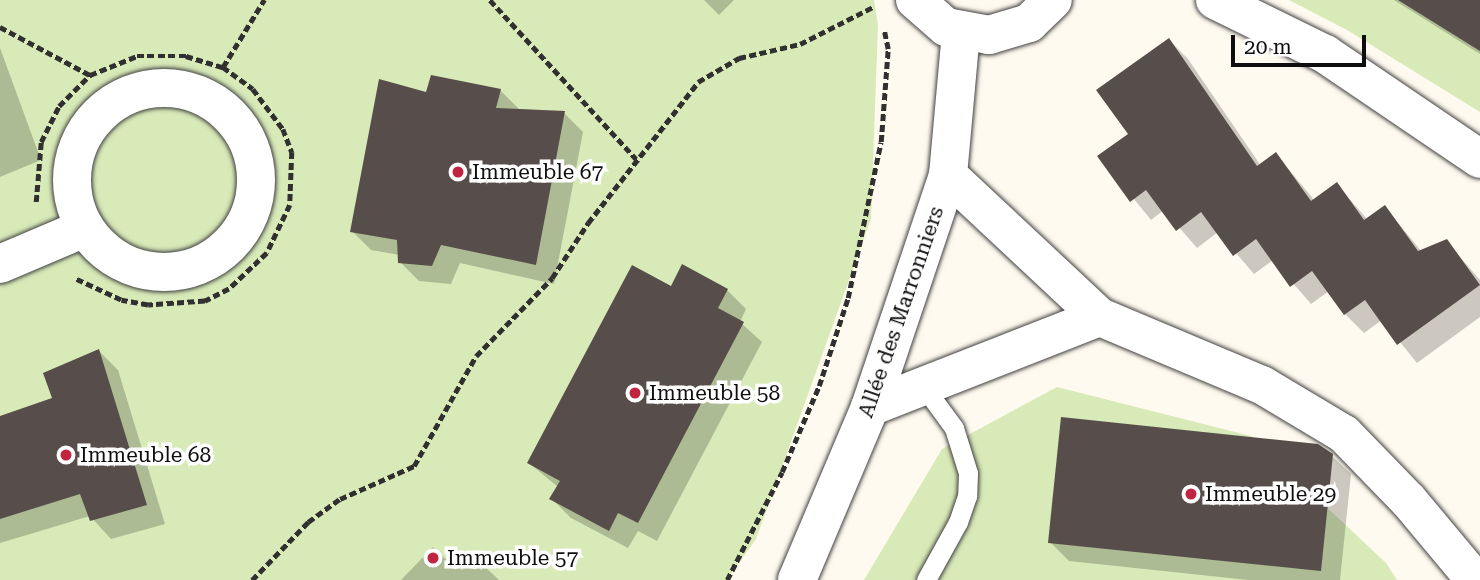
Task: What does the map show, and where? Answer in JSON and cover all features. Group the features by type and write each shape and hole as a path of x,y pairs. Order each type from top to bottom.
{"street":[{"path":"915,0 933,19 961,32 989,35 1016,29 1041,15 1053,0"},
{"path":"1216,0 1325,54 1480,159"},
{"name":"Allée des Marronniers","path":"797,580 870,407 948,175 961,32"},
{"path":"151,88 182,89 210,100 243,131 256,175 252,205 240,233 206,263 161,273 131,267 105,252 85,228 74,200 72,170 80,141 109,105 151,88"},
{"path":"948,175 1100,317 1262,385 1344,434 1475,580"},
{"path":"0,264 85,228"},
{"path":"870,407 1100,317"}],"lane":[{"path":"923,387 954,428 968,473 967,496 958,522 926,580"}],"path":[{"path":"223,67 264,0"},
{"path":"490,0 636,159"},
{"path":"872,0 878,14"},
{"path":"252,580 308,522 340,499 414,466 476,356 552,278 680,102 720,67 800,44 874,7"},
{"path":"727,580 787,459 848,298 881,142 888,49 881,20"},
{"path":"0,27 90,75"},
{"path":"37,212 38,161 48,125 59,106 90,75 137,56 161,54 223,67 270,107 292,152 290,205 267,253 229,289 205,301 177,305 121,300 78,279 64,279"}],"green space":[{"path":"0,0 874,0 878,25 871,219 756,539 727,580 0,580"},
{"path":"1289,0 1480,0 1480,112 1347,30"},
{"path":"1057,387 1251,436 1386,563 1397,580 864,580 942,449"}],"building":[{"path":"1398,0 1480,0 1480,51"},
{"path":"1169,38 1257,166 1276,152 1311,201 1337,182 1364,220 1385,205 1418,251 1447,239 1480,285 1397,345 1365,300 1344,315 1312,271 1290,287 1256,239 1233,256 1201,212 1176,231 1146,190 1130,202 1097,156 1128,134 1096,90"},
{"name":"Immeuble 67","path":"431,75 501,89 496,108 565,111 536,265 441,245 432,266 398,263 397,240 350,232 379,79 426,92"},
{"name":"Immeuble 58","path":"682,264 728,289 718,308 744,322 638,523 618,513 609,531 549,499 560,481 527,463 632,265 671,286"},
{"name":"Immeuble 68","path":"99,349 147,505 90,521 80,494 0,519 0,416 52,398 43,373"},
{"name":"Immeuble 29","path":"1061,417 1318,444 1333,454 1321,571 1048,543"}],"place":[{"name":"Immeuble 67","path":"458,172"},
{"name":"Immeuble 58","path":"635,393"},
{"name":"Immeuble 68","path":"66,455"},
{"name":"Immeuble 29","path":"1191,494"},
{"name":"Immeuble 57","path":"433,558"}]}
